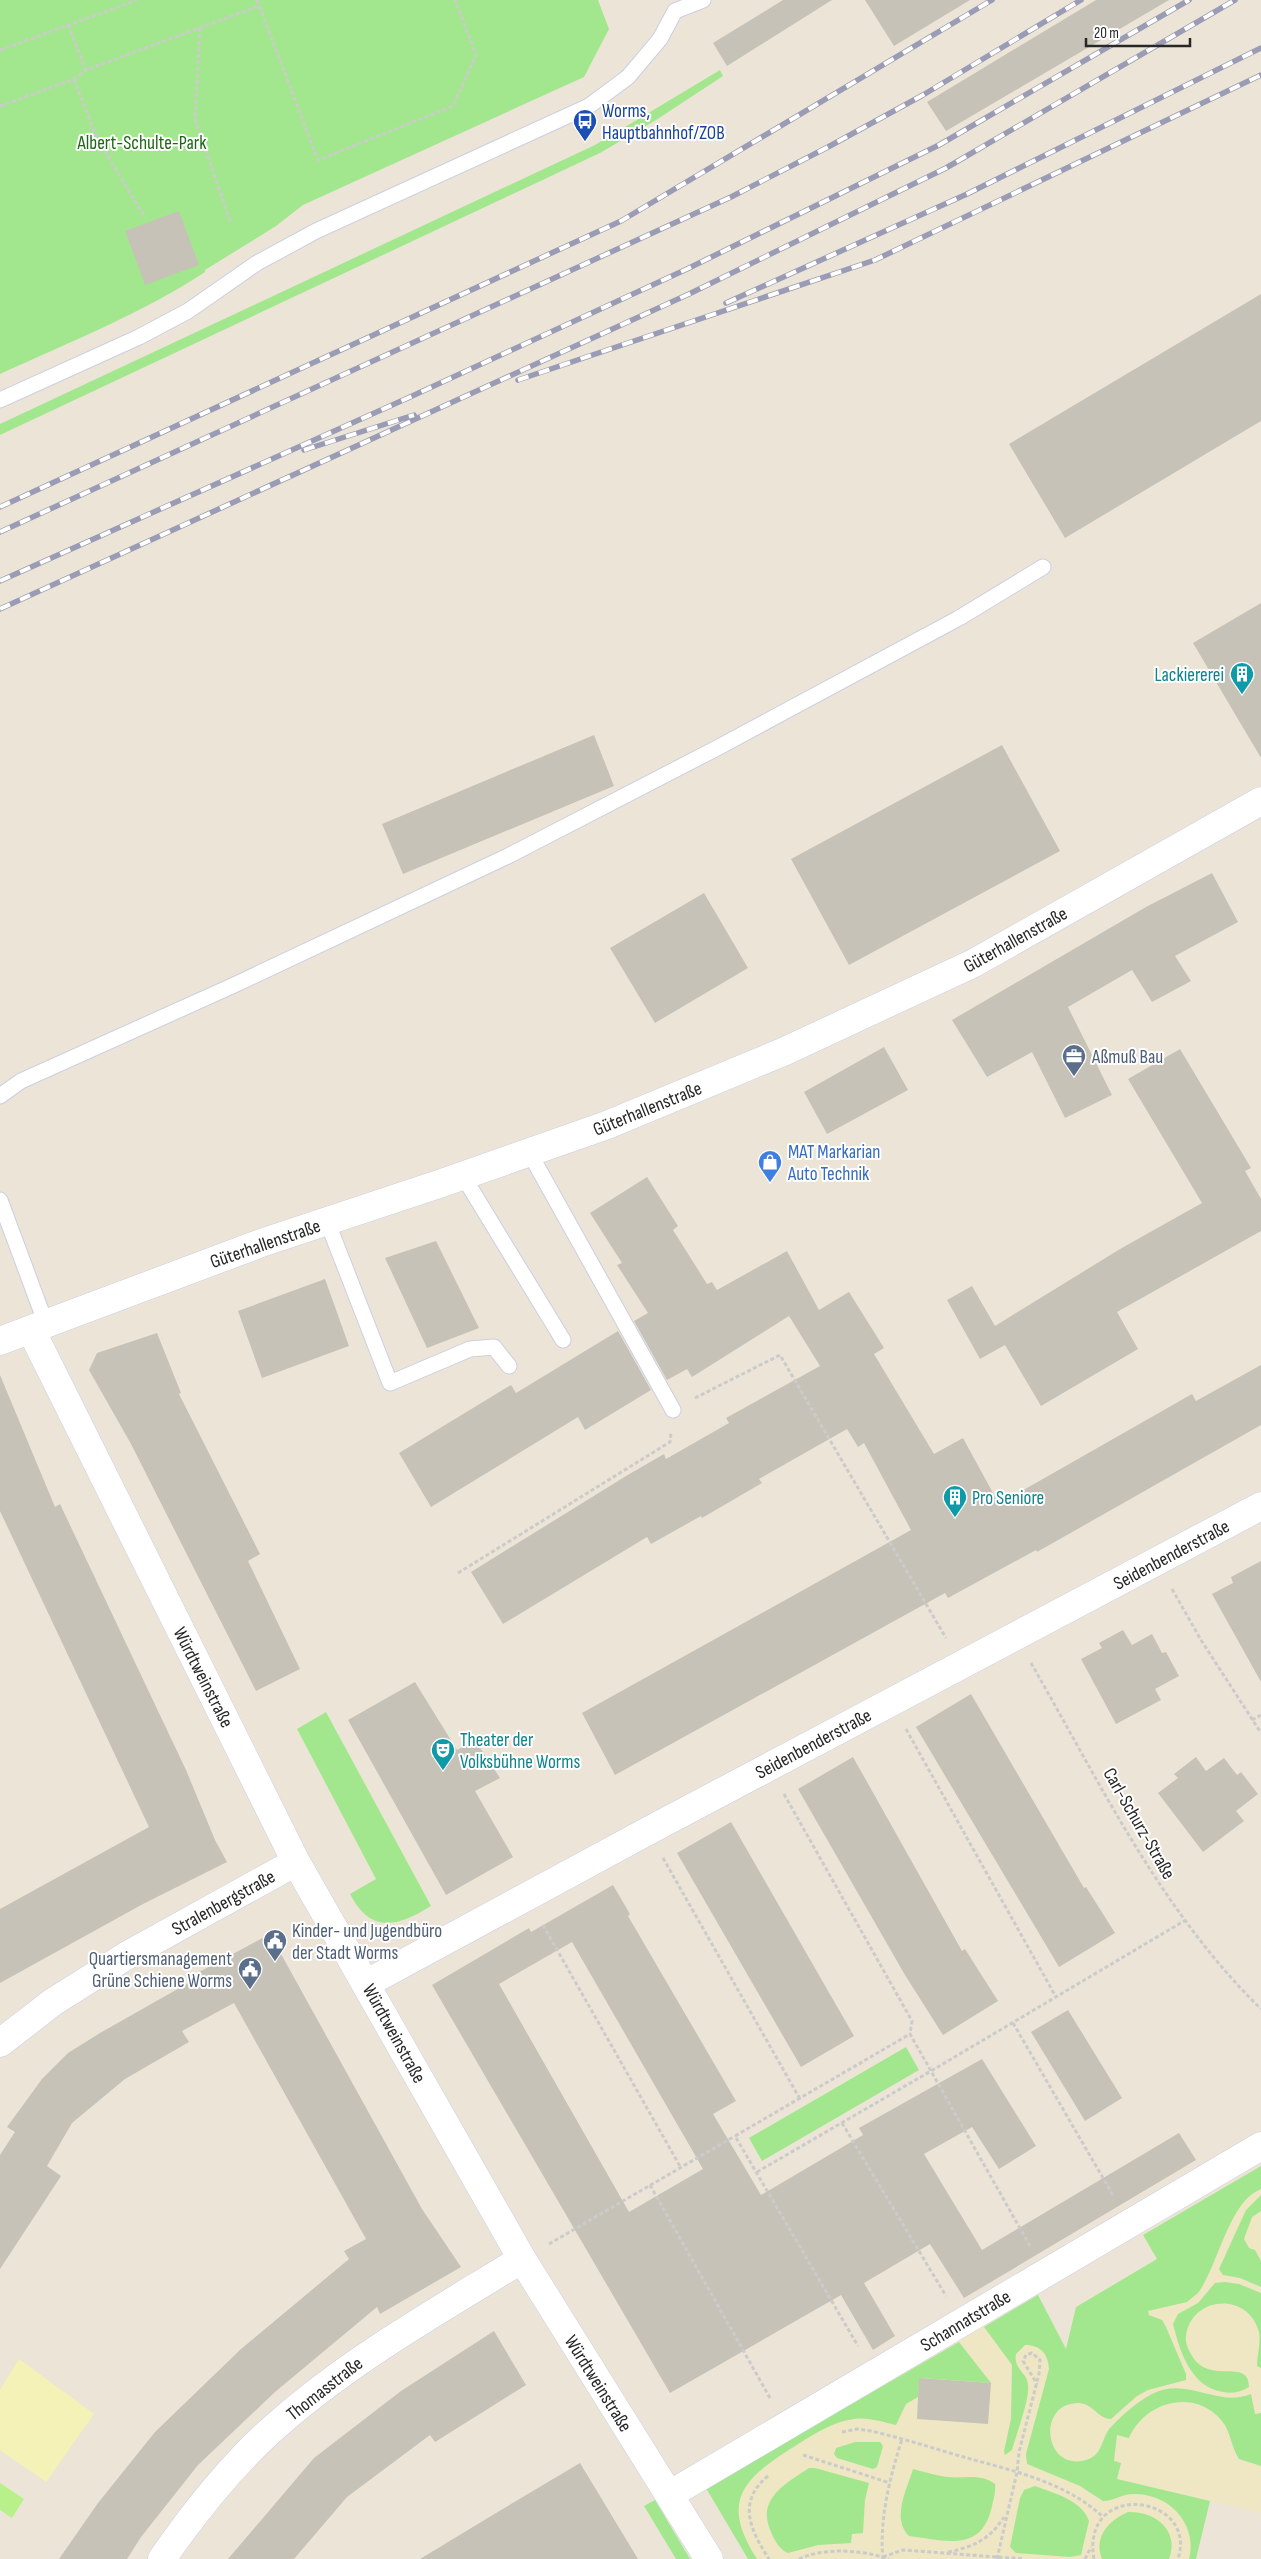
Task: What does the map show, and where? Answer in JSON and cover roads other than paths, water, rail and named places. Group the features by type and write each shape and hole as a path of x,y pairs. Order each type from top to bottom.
{"street":[{"name":"Güterhallenstraße","path":"0,1341 264,1242 462,1176 606,1125 783,1052 974,963 1261,801"},
{"name":"Würdtweinstraße","path":"38,1327 296,1862 367,1983 522,2259 709,2559"},
{"name":"Seidenbenderstraße","path":"367,1983 648,1831 1261,1506"},
{"name":"Stralenbergstraße","path":"1,2038 53,2002 126,1956 296,1862"},
{"name":"Schannatstraße","path":"669,2495 1261,2146"},
{"name":"Thomasstraße","path":"162,2559 204,2504 236,2467 276,2426 297,2408 373,2351 522,2259"}],"lane":[{"path":"0,400 139,337 188,311 257,263 316,231 589,106 628,78 660,39 672,6 704,0"},
{"path":"0,1096 21,1080 241,982 508,856 717,748 959,618 1043,567"},
{"path":"529,1152 673,1410"},
{"path":"462,1176 563,1340"},
{"path":"0,1200 38,1327"},
{"path":"327,1221 390,1383 470,1349 494,1347 509,1366"}],"railway":[{"path":"0,507 621,221 992,0"},
{"path":"0,532 731,197 923,95 1081,0"},
{"path":"0,581 410,397 687,269 939,145 1189,0"},
{"path":"0,609 689,294 946,168 1235,0"},
{"path":"726,303 967,194 1261,48"},
{"path":"518,380 875,260 1261,75"},
{"path":"304,450 414,415"}],"place":[{"name":"Worms, Hauptbahnhof/ZOB","path":"585,142"},
{"name":"Lackiererei","path":"1242,695"},
{"name":"Aßmuß Bau","path":"1074,1077"},
{"name":"MAT Markarian Auto Technik","path":"770,1183"},
{"name":"Pro Seniore","path":"955,1518"},
{"name":"Theater der Volksbühne Worms","path":"443,1771"},
{"name":"Kinder- und Jugendbüro der Stadt Worms","path":"275,1962"},
{"name":"Quartiersmanagement Grüne Schiene Worms","path":"250,1990"}],"park label":[{"name":"Albert-Schulte-Park","path":"142,142"}]}
